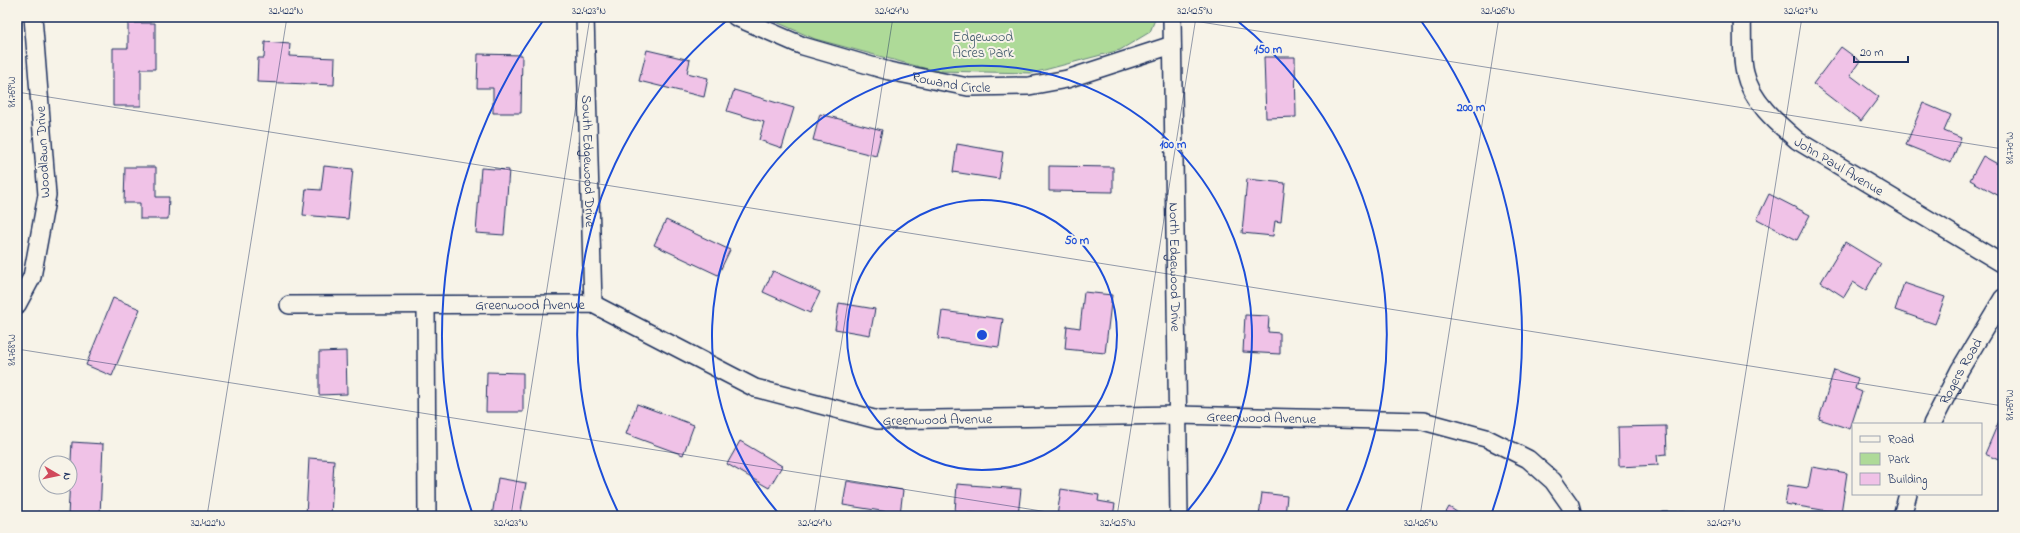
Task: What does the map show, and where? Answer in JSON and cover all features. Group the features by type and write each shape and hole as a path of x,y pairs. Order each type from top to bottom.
{"street":[{"name":"Woodlawn Drive","path":"17,305 32,277 47,195 33,17"},
{"name":"South Edgewood Drive","path":"585,17 593,304"},
{"name":"Rowand Circle","path":"736,17 803,46 889,71 968,87 1029,86 1067,79 1172,45"},
{"name":"North Edgewood Drive","path":"1172,17 1179,516"},
{"name":"John Paul Avenue","path":"1742,17 1744,73 1758,102 1780,125 1798,140 2003,264"},
{"name":"Rogers Road","path":"1933,423 1959,371 2003,298"},
{"name":"Greenwood Avenue","path":"289,305 593,304 754,388 878,420 1178,415 1423,421 1486,438 1528,459 1553,481 1570,505 1573,516"},
{"path":"426,305 427,516"},
{"path":"1902,516 1908,495"}],"green space":[{"name":"Edgewood Acres Park","path":"765,17 1156,17 1150,32 1120,50 1033,73 935,71 815,39"}],"building":[{"path":"1792,17 1820,17 1820,19 1792,20"},
{"path":"128,23 155,23 155,69 141,69 141,106 113,106 113,48 128,48"},
{"path":"265,42 290,44 289,56 335,58 334,85 257,82 258,58 264,58"},
{"path":"1841,47 1860,61 1850,75 1879,97 1861,121 1813,84"},
{"path":"647,50 690,60 687,73 708,78 704,97 639,81"},
{"path":"478,54 522,55 521,113 493,113 493,88 477,88"},
{"path":"1264,57 1295,57 1296,117 1266,118"},
{"path":"734,90 794,108 782,148 759,140 764,122 727,111"},
{"path":"1923,103 1951,115 1944,131 1961,138 1951,163 1906,145"},
{"path":"820,114 882,130 876,156 813,140"},
{"path":"957,144 1003,152 999,179 953,172"},
{"path":"1983,156 2003,167 2003,198 1970,180"},
{"path":"324,166 353,169 348,219 303,215 306,189 321,190"},
{"path":"1049,166 1113,167 1113,192 1049,191"},
{"path":"125,167 156,167 156,197 169,197 168,219 140,219 140,203 124,203"},
{"path":"481,168 509,170 504,235 476,233"},
{"path":"1247,179 1285,183 1281,222 1275,221 1273,236 1242,233"},
{"path":"1769,194 1810,215 1797,240 1757,219"},
{"path":"666,220 730,250 718,275 654,245"},
{"path":"1845,242 1881,264 1866,290 1853,282 1844,297 1821,282"},
{"path":"773,271 820,292 810,313 763,292"},
{"path":"1904,283 1945,297 1935,324 1895,310"},
{"path":"1084,292 1112,295 1105,353 1065,349 1067,326 1080,328"},
{"path":"113,298 140,309 112,376 86,365"},
{"path":"839,303 875,309 870,335 835,329"},
{"path":"942,311 1003,319 999,347 938,339"},
{"path":"1245,315 1269,316 1268,332 1280,333 1280,354 1243,352"},
{"path":"346,351 347,394 319,395 319,352"},
{"path":"1834,370 1858,378 1855,389 1862,392 1850,429 1819,419"},
{"path":"487,372 523,373 523,412 486,412"},
{"path":"637,404 694,425 683,455 626,434"},
{"path":"2003,414 2003,462 1985,454"},
{"path":"1666,426 1667,454 1657,455 1658,465 1619,467 1618,427"},
{"path":"740,441 782,466 769,488 727,464"},
{"path":"72,442 103,444 100,516 68,516 69,495 78,495 78,455 71,455"},
{"path":"309,458 334,460 331,516 306,516"},
{"path":"1812,467 1847,473 1841,513 1785,504 1788,485 1808,488"},
{"path":"498,478 526,483 520,516 492,516"},
{"path":"847,481 903,490 900,514 843,505"},
{"path":"957,484 1021,489 1018,516 955,512"},
{"path":"1061,489 1099,495 1098,501 1115,504 1113,516 1057,516"},
{"path":"1262,493 1287,496 1285,516 1259,516"},
{"path":"1449,507 1463,516 1444,516"},
{"path":"1662,512 1686,512 1686,516 1662,516"}]}
